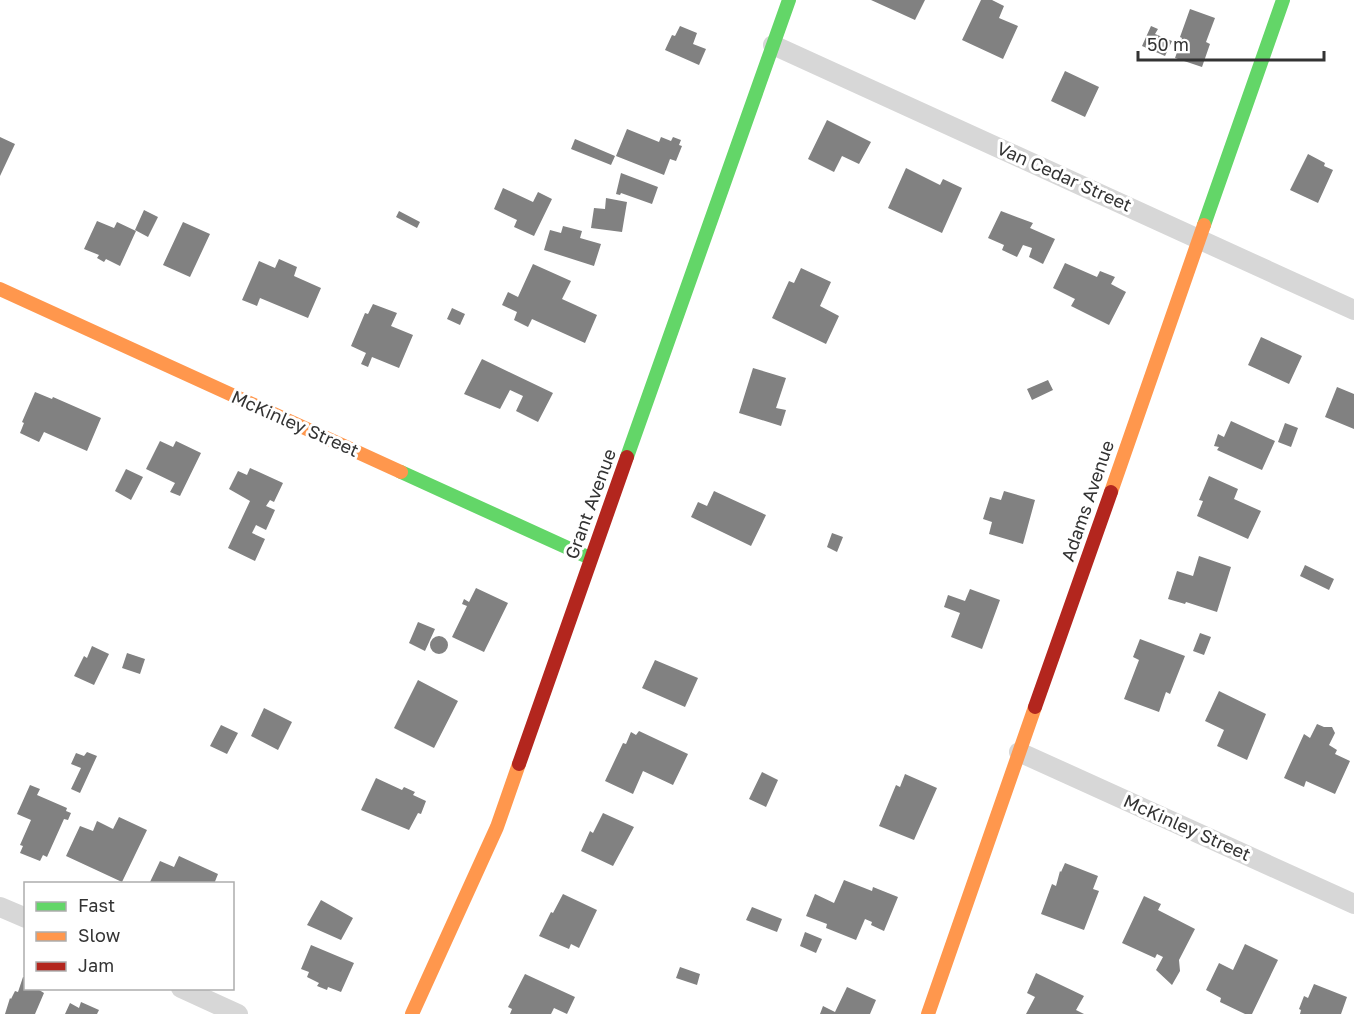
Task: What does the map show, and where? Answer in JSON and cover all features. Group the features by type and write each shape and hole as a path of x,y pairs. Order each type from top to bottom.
{"street":[{"name":"Grant Avenue","path":"412,1014 497,827 590,558 663,359 789,0"},
{"name":"Adams Avenue","path":"928,1014 1283,0"},
{"name":"Van Cedar Street","path":"773,45 1354,310"},
{"name":"McKinley Street","path":"0,289 590,558"},
{"name":"McKinley Street","path":"1019,752 1354,904"},
{"path":"0,907 24,917"},
{"path":"185,990 238,1014"}],"building":[{"path":"871,0 925,0 915,20"},
{"path":"981,0 992,0 1004,6 999,18 1018,26 1003,59 962,40"},
{"path":"1190,9 1215,18 1206,42 1210,44 1202,67 1175,58"},
{"path":"680,26 697,33 693,44 706,49 699,65 665,50 672,35 675,36"},
{"path":"1151,26 1158,29 1155,34 1172,41 1165,56 1142,46"},
{"path":"1065,71 1099,87 1085,117 1051,101"},
{"path":"827,120 871,142 859,164 842,156 834,172 808,159"},
{"path":"627,129 659,142 661,137 671,141 673,137 681,140 679,145 682,146 676,161 670,159 664,175 616,156"},
{"path":"0,137 15,144 0,176"},
{"path":"575,139 615,156 611,165 571,149"},
{"path":"1308,154 1333,170 1318,203 1290,190"},
{"path":"906,168 940,185 943,179 962,188 942,233 888,208"},
{"path":"621,173 658,187 652,204 621,193 616,194"},
{"path":"503,188 533,202 538,192 552,199 534,236 514,227 517,220 494,209"},
{"path":"606,198 627,202 622,232 591,228 594,208 605,209"},
{"path":"144,210 158,217 148,237 135,230"},
{"path":"399,211 420,222 417,228 396,217"},
{"path":"1001,211 1033,223 1030,228 1055,239 1043,264 1029,257 1032,248 1023,245 1017,257 1002,250 1004,245 988,238"},
{"path":"97,221 114,228 117,222 136,231 120,266 106,259 104,262 97,258 99,255 84,249"},
{"path":"183,222 210,234 190,277 163,265"},
{"path":"563,226 582,231 580,238 601,244 594,266 544,250 550,230 561,233"},
{"path":"279,259 297,267 294,276 321,288 308,318 260,298 257,306 242,300 259,261 275,268"},
{"path":"1065,263 1097,277 1100,271 1115,277 1111,284 1126,292 1109,325 1071,306 1075,299 1053,288"},
{"path":"533,264 571,281 562,299 597,315 585,343 532,319 528,327 514,320 517,312 502,305 508,292 518,297"},
{"path":"801,268 831,282 820,306 839,316 826,344 772,318 789,281 794,283"},
{"path":"373,304 397,313 391,326 413,335 399,368 372,357 368,367 361,364 366,353 351,346 365,313 368,314"},
{"path":"452,308 465,314 460,325 447,319"},
{"path":"1261,337 1302,356 1289,384 1248,365"},
{"path":"482,359 553,393 538,422 516,411 523,396 510,390 500,409 464,394"},
{"path":"753,368 786,378 776,408 786,410 781,426 739,413"},
{"path":"1048,380 1053,390 1032,400 1027,389"},
{"path":"1337,387 1354,394 1354,429 1325,417"},
{"path":"35,392 52,399 53,397 101,418 87,451 44,432 39,442 20,433 24,423 22,422"},
{"path":"1231,421 1275,441 1262,470 1217,450 1219,447 1214,446 1218,434 1224,437"},
{"path":"1285,423 1298,428 1291,447 1278,442"},
{"path":"160,441 173,447 176,441 201,453 180,496 170,492 175,483 146,469"},
{"path":"250,468 283,483 274,502 270,500 266,506 275,510 266,530 256,525 252,533 265,539 255,561 228,548 250,501 229,489 238,471 247,475"},
{"path":"126,469 143,477 131,500 115,491"},
{"path":"1209,476 1238,489 1234,499 1261,511 1248,539 1197,516 1203,501 1199,500"},
{"path":"714,491 766,515 751,546 691,517 698,502 707,506"},
{"path":"1004,491 1035,500 1023,544 989,534 992,522 983,519 990,497 1001,500"},
{"path":"832,533 843,537 837,552 827,547"},
{"path":"1199,556 1231,567 1217,612 1168,599 1177,571 1193,576"},
{"path":"1305,565 1334,579 1329,590 1300,576"},
{"path":"476,588 508,603 484,652 452,637 467,606 462,604 464,599 469,602"},
{"path":"970,589 1000,600 982,649 951,637 960,613 944,607 948,595 965,601"},
{"path":"418,622 435,629 425,651 409,643"},
{"path":"1200,633 1211,637 1204,655 1193,651"},
{"path":"439,636 445,639 448,645 445,651 439,654 433,651 430,645 433,639"},
{"path":"1140,639 1185,656 1170,694 1166,692 1159,712 1124,699 1139,660 1133,657"},
{"path":"92,646 109,654 94,685 74,676 84,656 87,658"},
{"path":"127,653 145,659 140,674 122,668"},
{"path":"655,660 698,678 685,707 642,688"},
{"path":"418,680 458,701 434,748 394,728"},
{"path":"1219,691 1266,714 1247,760 1217,746 1224,730 1205,721"},
{"path":"264,708 292,722 278,750 251,736"},
{"path":"1317,724 1332,727 1335,733 1329,745 1337,750 1335,754 1350,761 1335,794 1306,781 1304,787 1284,778 1304,734 1310,738"},
{"path":"221,725 238,733 227,754 210,746"},
{"path":"639,731 688,754 673,785 643,771 633,794 605,781 623,743 626,744 631,732 636,735"},
{"path":"87,752 97,756 80,793 71,789 81,768 71,764 76,753 84,756"},
{"path":"762,772 778,780 766,807 749,799"},
{"path":"905,774 937,788 914,840 879,826 896,785 900,787"},
{"path":"376,778 402,790 404,787 415,792 413,795 426,801 421,814 418,813 409,830 361,810"},
{"path":"30,785 40,789 37,795 67,808 66,811 71,813 68,820 64,819 47,857 43,855 40,861 20,853 23,846 20,845 31,820 17,814"},
{"path":"603,813 634,827 613,866 581,851 590,831 593,833"},
{"path":"119,817 147,830 122,882 66,856 80,826 93,831 97,821 113,829"},
{"path":"179,856 218,874 215,882 150,882 160,861 174,867"},
{"path":"1065,863 1098,876 1093,889 1099,891 1084,930 1041,914 1052,884 1056,886"},
{"path":"844,880 872,891 873,887 898,897 884,931 871,925 872,922 865,919 856,940 826,928 827,924 806,916 815,894 834,903"},
{"path":"563,894 597,910 579,948 571,944 569,949 539,936"},
{"path":"1144,896 1161,904 1158,910 1195,929 1179,960 1180,971 1172,985 1156,970 1163,957 1157,954 1155,958 1122,943"},
{"path":"321,900 353,918 341,940 307,925"},
{"path":"752,907 782,919 777,932 746,920"},
{"path":"805,932 822,939 816,953 800,946"},
{"path":"1245,944 1278,960 1252,1014 1245,1014 1220,1002 1221,998 1206,990 1219,963 1233,970"},
{"path":"311,945 354,963 341,992 317,986 319,983 307,977 309,972 301,969"},
{"path":"680,967 700,974 697,985 676,978"},
{"path":"1036,973 1084,996 1076,1010 1084,1014 1026,1014 1035,997 1027,993"},
{"path":"525,974 575,997 567,1014 554,1008 551,1014 510,1014 512,1009 508,1007"},
{"path":"23,977 24,990 39,990 44,993 35,1014 5,1014 10,998 15,991 18,992"},
{"path":"1314,984 1347,997 1341,1014 1300,1014 1299,1009 1304,996 1308,998"},
{"path":"847,987 876,1000 870,1014 820,1014 823,1006 835,1012"},
{"path":"81,1002 99,1010 97,1014 65,1014 70,1003 79,1008"}],"traffic: fast":[{"path":"627,457 789,0"},
{"path":"1204,225 1283,0"},
{"path":"401,472 590,558"}],"traffic: slow":[{"path":"1111,492 1204,225"},
{"path":"0,289 401,472"},
{"path":"928,1014 1035,707"},
{"path":"412,1014 497,827 519,764"}],"traffic: jam":[{"path":"519,764 627,457"},
{"path":"1035,707 1111,492"}]}
